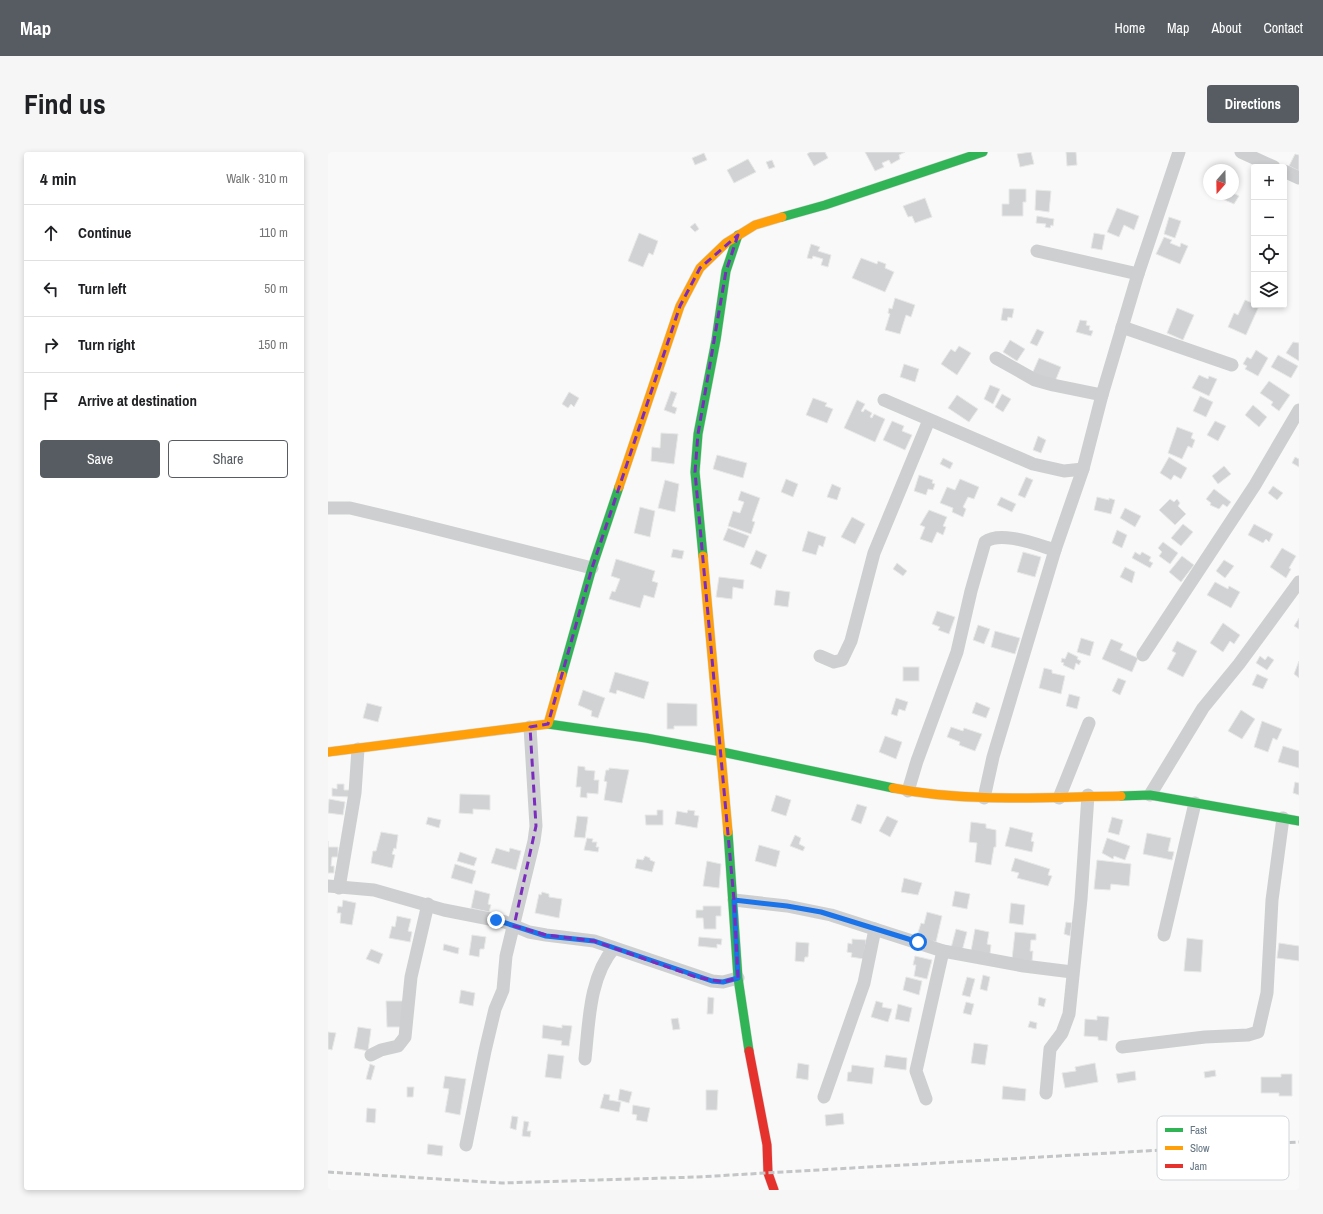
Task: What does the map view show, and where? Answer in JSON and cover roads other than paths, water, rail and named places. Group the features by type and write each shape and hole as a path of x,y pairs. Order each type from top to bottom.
{"street":[{"path":"548,724 592,568 680,306 700,268 726,243 738,234 755,225 825,205 983,152"},
{"path":"984,798 994,757 1055,550 1083,469 1102,395 1122,327 1138,274 1179,152"},
{"path":"1241,152 1267,164"},
{"path":"1287,172 1299,178"},
{"path":"738,234 726,271 716,340 698,434 696,472 722,752 734,900 738,978 750,1055 767,1145 768,1173 774,1190"},
{"path":"1037,251 1138,274"},
{"path":"1122,327 1232,365"},
{"path":"996,358 1034,380 1102,395"},
{"path":"884,400 1033,464 1064,471 1083,469"},
{"path":"1143,655 1255,485 1299,410"},
{"path":"820,656 834,662 842,660 851,642 874,553 929,420"},
{"path":"328,508 350,508 592,568"},
{"path":"908,791 917,761 957,652 971,591 985,542 991,537 1002,536 1055,550"},
{"path":"1150,795 1203,708 1239,664 1299,582"},
{"path":"1060,798 1089,723"},
{"path":"328,752 548,724 646,738 722,752 908,791 984,798 1060,798 1088,795 1150,795 1299,821"},
{"path":"466,1145 484,1051 495,1009 503,990 506,956 536,826 530,727"},
{"path":"358,749 354,792 334,887 374,890 428,904 444,910 505,922 546,936 594,941 712,981 723,982 738,978"},
{"path":"1046,1093 1050,1049 1062,1033 1068,1014 1081,899 1088,795"},
{"path":"1164,935 1195,803"},
{"path":"1122,1047 1205,1037 1248,1035 1258,1032 1267,993 1272,900 1283,818"},
{"path":"734,900 798,907 809,911 831,915 943,951 1024,966 1072,972"},
{"path":"372,1055 380,1050 398,1046 404,1037 411,977 428,904"},
{"path":"824,1097 864,983 875,929"},
{"path":"585,1058 595,988 605,960 614,948"},
{"path":"926,1099 916,1071 943,951"}],"railway":[{"path":"1289,1143 1299,1142"},
{"path":"328,1172 502,1183 697,1177 1157,1150"}]}
